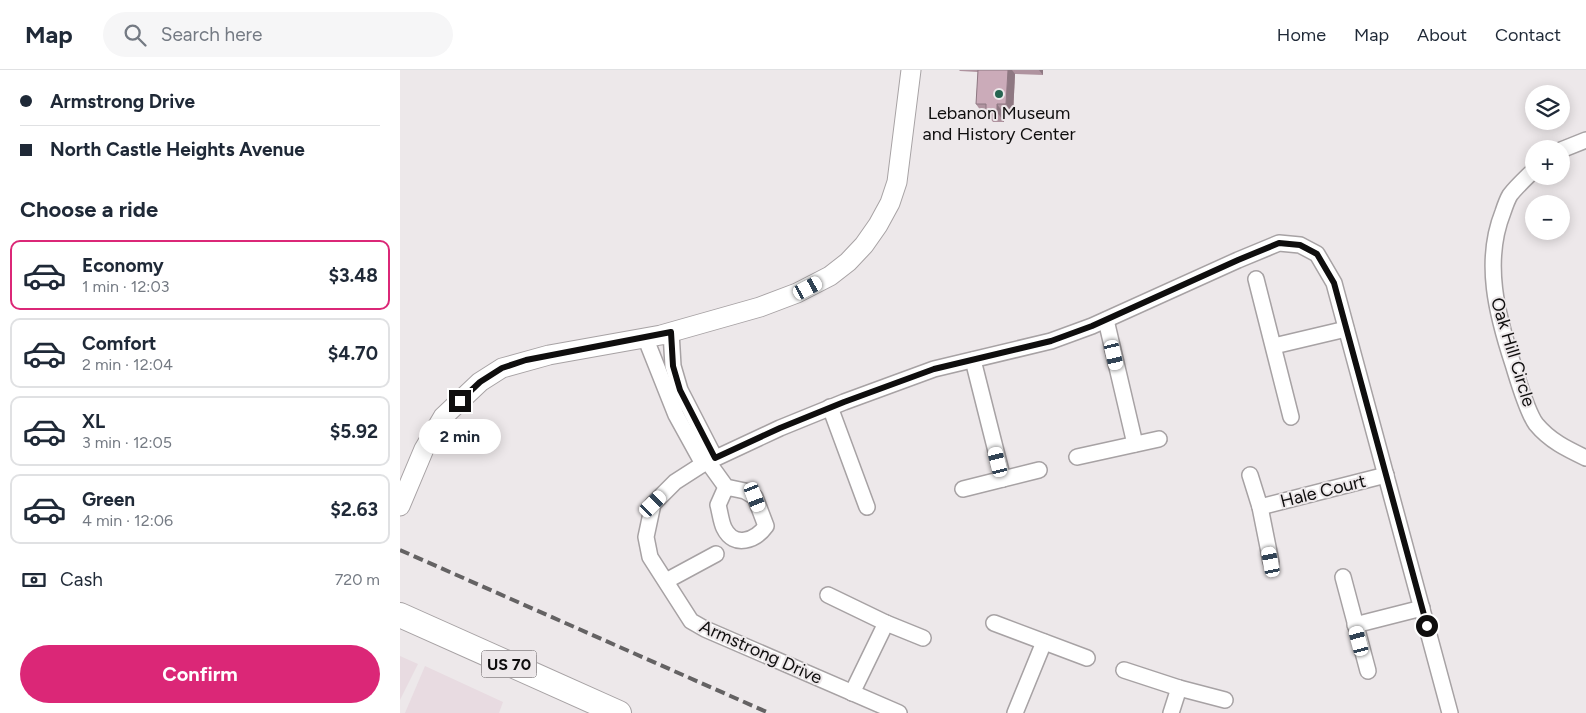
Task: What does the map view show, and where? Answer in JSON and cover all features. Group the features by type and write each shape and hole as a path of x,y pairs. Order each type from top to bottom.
{"main road":[{"name":"US 70","path":"400,615 619,713"}],"street":[{"path":"400,506 424,449 443,417 480,382 502,368 549,355 671,332 760,307 797,294 830,276 848,262 864,245 878,225 890,203 897,182 911,70"},
{"path":"1570,146 1586,140"},
{"name":"Oak Hill Circle","path":"1525,179 1509,196 1500,219 1495,237 1492,263 1493,287 1507,348 1521,391 1535,422 1548,437 1564,448 1586,458"},
{"name":"Armstrong Drive","path":"899,713 704,630 691,621 650,557 646,537 653,504 675,482 709,461 780,428 934,369 1051,341 1106,320 1279,243 1300,245 1317,254 1334,283 1450,713"},
{"path":"1256,279 1291,417"},
{"path":"1106,320 1135,444"},
{"path":"1274,346 1346,329"},
{"path":"671,332 673,366 680,390 709,461"},
{"path":"645,337 676,415 726,487"},
{"path":"973,360 1003,479"},
{"path":"830,408 867,507"},
{"path":"1077,457 1160,439"},
{"path":"963,489 1039,470"},
{"name":"Hale Court","path":"1250,474 1260,507 1271,562"},
{"name":"Hale Court","path":"1260,507 1386,475"},
{"path":"666,581 716,554"},
{"path":"1343,578 1368,672"},
{"path":"828,595 886,623 923,638"},
{"path":"1355,625 1422,608"},
{"path":"852,693 886,623"},
{"path":"994,623 1086,658"},
{"path":"1015,713 1044,642"},
{"path":"1124,670 1179,688 1225,700"},
{"path":"1170,713 1179,688"}],"shaded area":[{"path":"400,656 418,664 400,700"},
{"path":"425,666 503,702 499,713 405,713"}],"building":[{"path":"978,70 1008,70 1006,104 997,104 997,112 986,112 986,104 976,104"}],"railway":[{"path":"400,550 769,713"}],"place":[{"name":"Lebanon Museum and History Center","path":"999,94"}],"route":[{"path":"460,401 480,382 502,368 526,360 671,332 673,366 680,390 715,458 780,428 934,369 1051,341 1092,326 1279,243 1300,245 1317,254 1334,283 1427,626"}]}
